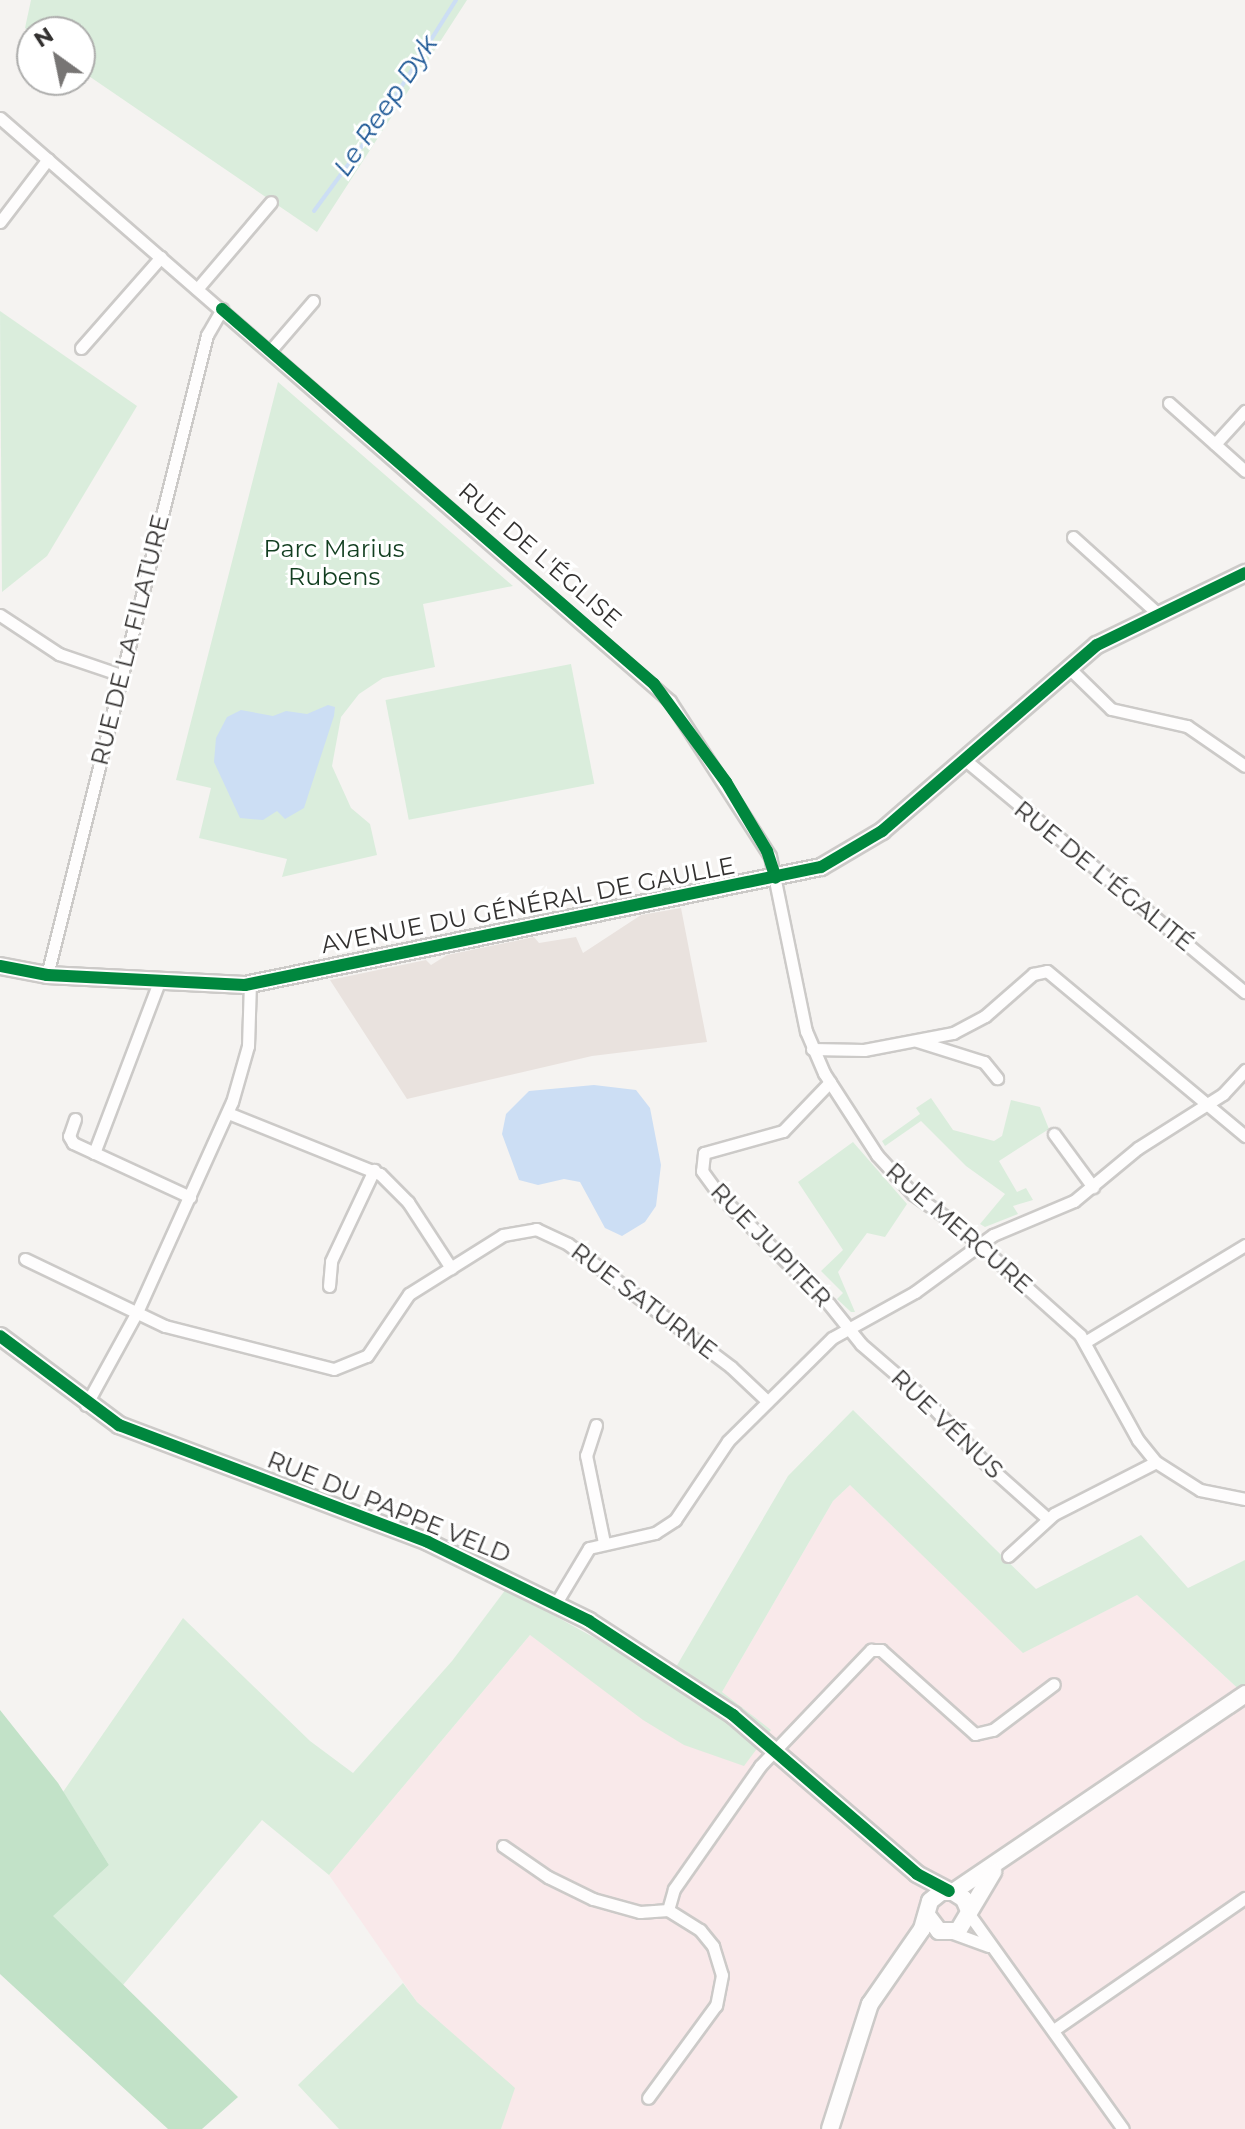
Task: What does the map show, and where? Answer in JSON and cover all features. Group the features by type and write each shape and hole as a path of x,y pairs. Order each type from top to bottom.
{"street":[{"name":"RUE DE L'ÉGLISE","path":"0,118 654,684 726,782 767,851 776,878"},
{"path":"0,222 48,159"},
{"path":"197,289 271,202"},
{"path":"81,348 161,257"},
{"path":"270,351 313,301"},
{"name":"RUE DE LA FILATURE","path":"47,975 207,335 222,309"},
{"path":"1169,403 1245,471"},
{"path":"1215,444 1245,411"},
{"path":"1073,537 1156,612"},
{"name":"AVENUE DU GÉNÉRAL DE GAULLE","path":"0,966 47,975 250,984 776,878 852,853 1104,639 1156,612 1245,573"},
{"path":"1,620 59,654 121,675"},
{"path":"1068,667 1111,709 1187,726 1245,766"},
{"name":"RUE DE L'ÉGALITÉ","path":"964,759 1245,992"},
{"name":"RUE MERCURE","path":"776,878 794,990 812,1049 830,1082 901,1182 978,1244 1085,1342 1138,1440 1156,1462 1200,1490 1245,1499"},
{"path":"812,1049 864,1050 944,1035 973,1024 1033,974 1047,971 1245,1136"},
{"path":"94,1153 159,982"},
{"path":"86,1405 137,1312 228,1113 246,1057 250,984"},
{"path":"916,1041 984,1062 997,1078"},
{"path":"556,1603 584,1553 604,1543 651,1534 672,1523 728,1441 848,1328 915,1292 978,1244 1066,1206 1093,1187 1125,1157 1207,1105 1245,1070"},
{"name":"RUE JUPITER","path":"830,1082 783,1131 714,1148 699,1159 717,1193 848,1328"},
{"path":"25,1259 171,1328 341,1368 372,1351 404,1299 451,1268 408,1202 374,1170 228,1113"},
{"path":"75,1119 69,1139 190,1197"},
{"path":"1054,1134 1093,1187"},
{"path":"329,1286 331,1261 374,1170"},
{"name":"RUE SATURNE","path":"451,1268 508,1232 536,1229 561,1239 731,1367 767,1401"},
{"path":"1085,1342 1245,1245"},
{"name":"RUE VÉNUS","path":"848,1328 1048,1519"},
{"name":"RUE DU PAPPE VELD","path":"0,1336 86,1405 127,1428 445,1549 556,1603 664,1667 776,1748 899,1860 964,1899 969,1913"},
{"path":"596,1425 586,1455 604,1543"},
{"path":"1008,1556 1048,1519 1156,1462"},
{"path":"668,1910 674,1889 776,1748 874,1649 975,1734 993,1730 1054,1684"},
{"path":"830,2129 866,2013 889,1970 928,1910 1245,1694"},
{"path":"503,1846 583,1895 640,1912 668,1910 709,1940 719,1960 722,1983 711,2014 648,2098"},
{"path":"889,1970 919,1944 948,1933 969,1913 983,1884 1021,1846"},
{"name":"RUE DU PAPPE VELD","path":"899,1860 928,1910 948,1933"},
{"path":"1055,2029 1245,1898"},
{"path":"969,1913 1055,2029 1123,2129"},
{"path":"948,1933 977,1939 1002,1956"}],"shaded area":[{"path":"681,908 707,1042 592,1056 407,1099 330,980 426,960 431,965 447,955 534,937 539,943 576,937 583,953 641,915"},
{"path":"850,1485 1023,1652 1137,1595 1245,1695 1245,2129 501,2129 514,2088 417,2002 329,1875 530,1635 684,1745 722,1692 833,1501"}],"green space":[{"path":"31,0 467,0 317,232 96,81 96,16 28,16"},
{"path":"0,311 137,406 47,556 2,592"},
{"name":"Parc Marius Rubens","path":"278,382 513,586 423,604 435,667 383,678 359,694 341,717 332,766 351,808 370,824 377,855 282,877 287,859 199,838 211,788 176,780"},
{"path":"571,664 594,784 409,820 385,700"},
{"path":"931,1098 953,1130 994,1141 1002,1136 1011,1100 1040,1107 1049,1129 999,1161 1017,1192 1026,1188 1033,1200 1013,1206 1018,1214 985,1227 980,1224 1005,1194 966,1166 921,1121 885,1146 882,1141 920,1114 916,1108"},
{"path":"853,1142 907,1204 885,1237 867,1233 838,1272 855,1312 851,1312 837,1299 843,1293 821,1271 843,1250 798,1182"},
{"path":"853,1410 1036,1589 1141,1535 1188,1588 1245,1560 1245,1695 1137,1595 1023,1653 850,1485 833,1501 722,1692 771,1730 744,1766 684,1745 643,1720 530,1635 329,1875 262,1820 123,1985 52,1916 109,1865 63,1792 183,1618 310,1741 353,1773 452,1661 506,1589 669,1679 788,1476"},
{"path":"0,1710 58,1783 109,1865 53,1916 238,2097 202,2129 168,2129 0,1974"},
{"path":"403,1983 417,2002 515,2088 501,2129 339,2129 298,2085"}],"water":[{"path":"328,705 335,707 334,716 304,808 285,819 277,811 263,820 240,818 214,762 216,738 227,717 241,710 273,716 286,711 307,714"},
{"path":"594,1085 636,1090 650,1108 661,1165 656,1206 645,1222 622,1236 605,1228 580,1182 564,1179 538,1185 519,1180 502,1134 506,1114 529,1091"}],"waterway":[{"name":"Le Reep Dyk","path":"314,211 376,127 456,0"}],"cycle path":[{"path":"222,309 654,684 726,782 767,851 776,878"},
{"path":"0,966 47,975 245,985 821,867 882,831 1097,645 1245,573"},
{"path":"0,1336 119,1425 428,1542 589,1621 733,1715 917,1874 949,1891"}]}
